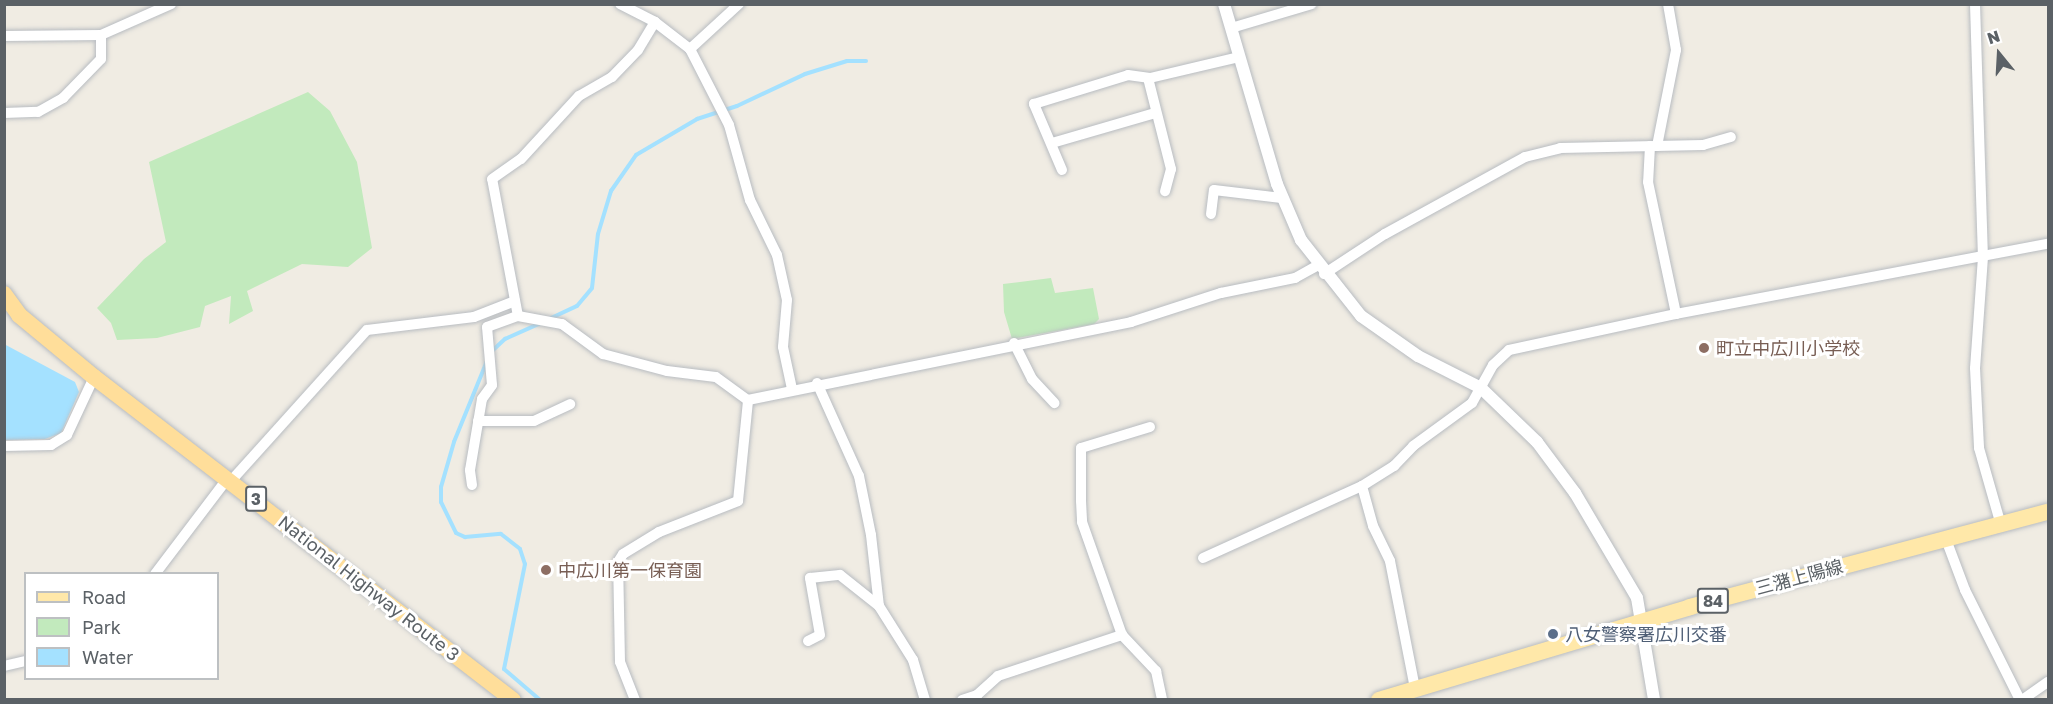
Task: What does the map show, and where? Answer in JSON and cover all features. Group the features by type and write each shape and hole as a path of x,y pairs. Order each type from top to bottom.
{"highway":[{"name":"National Highway Route 3","path":"4,294 19,315 94,377 230,479 513,699"}],"main road":[{"name":"三潴上陽線","path":"1379,699 1411,693 1642,623 1919,544 1947,542 2049,512"}],"street":[{"path":"4,36 101,35 171,4"},
{"path":"620,4 655,22 690,49 729,125 750,200 777,255 787,300 783,347 792,389"},
{"path":"690,49 739,4"},
{"path":"1224,4 1282,198 1321,269 1360,316 1384,335 1481,388 1537,442 1575,493 1619,562 1637,598 1654,699"},
{"path":"1231,28 1312,4"},
{"path":"1668,4 1676,50 1648,182 1676,314"},
{"path":"1975,4 1983,257 1974,368 1979,448 1989,495 2001,525"},
{"path":"518,316 492,179 529,151 579,96 612,77 638,50 655,22"},
{"path":"4,113 38,112 63,98 100,59 101,35"},
{"path":"1062,170 1034,104 1128,75 1148,78 1239,57"},
{"path":"1148,78 1171,169 1165,191"},
{"path":"1052,143 1155,113"},
{"path":"472,485 482,399 492,385 487,327 518,316 562,324 603,354 667,371 716,377 748,400 817,383 1171,312 1221,293 1295,278 1321,269 1525,157 1560,148 1703,145 1731,137"},
{"path":"1211,214 1214,190 1282,198"},
{"path":"1203,558 1362,486 1449,423 1472,403 1493,365 1509,350 1676,314 2049,244"},
{"path":"156,572 230,479 368,330 474,317 515,301"},
{"path":"1014,343 1032,379 1054,403"},
{"path":"4,446 51,445 67,435 94,377"},
{"path":"817,383 858,476 872,535 879,606"},
{"path":"635,699 620,662 618,562 623,554 659,532 738,501 748,400"},
{"path":"478,421 534,421 570,404"},
{"path":"1150,427 1081,448 1082,522 1122,635 1156,670 1162,699"},
{"path":"1362,486 1373,526 1390,561 1411,693"},
{"path":"1947,542 1965,590 2021,699 2049,682"},
{"path":"808,641 820,635 810,578 840,575 879,606 913,660 925,699"},
{"path":"962,699 977,695 998,675 1122,635"},
{"path":"4,666 24,661"}],"green space":[{"path":"308,92 330,111 357,162 372,248 348,267 302,264 247,291 253,311 229,324 231,296 205,306 200,327 157,338 117,340 111,323 97,308 144,259 166,242 149,162"},
{"path":"1051,278 1055,293 1093,288 1099,319 1094,324 1012,339 1004,312 1003,284"}],"water":[{"path":"4,344 75,382 79,392 61,433 45,439 5,440"}],"waterway":[{"path":"549,319 577,306 592,288 598,234 611,191 636,155 697,119 737,106 805,74 847,61 866,61"},
{"path":"492,351 505,339 539,324"},
{"path":"487,361 454,442 441,487 441,502 456,533 465,537 501,534 520,549 525,564 504,669 540,700"}],"place":[{"name":"町立中広川小学校","path":"1704,348"},
{"name":"中広川第一保育園","path":"546,570"},
{"name":"八女警察署広川交番","path":"1553,634"}]}
